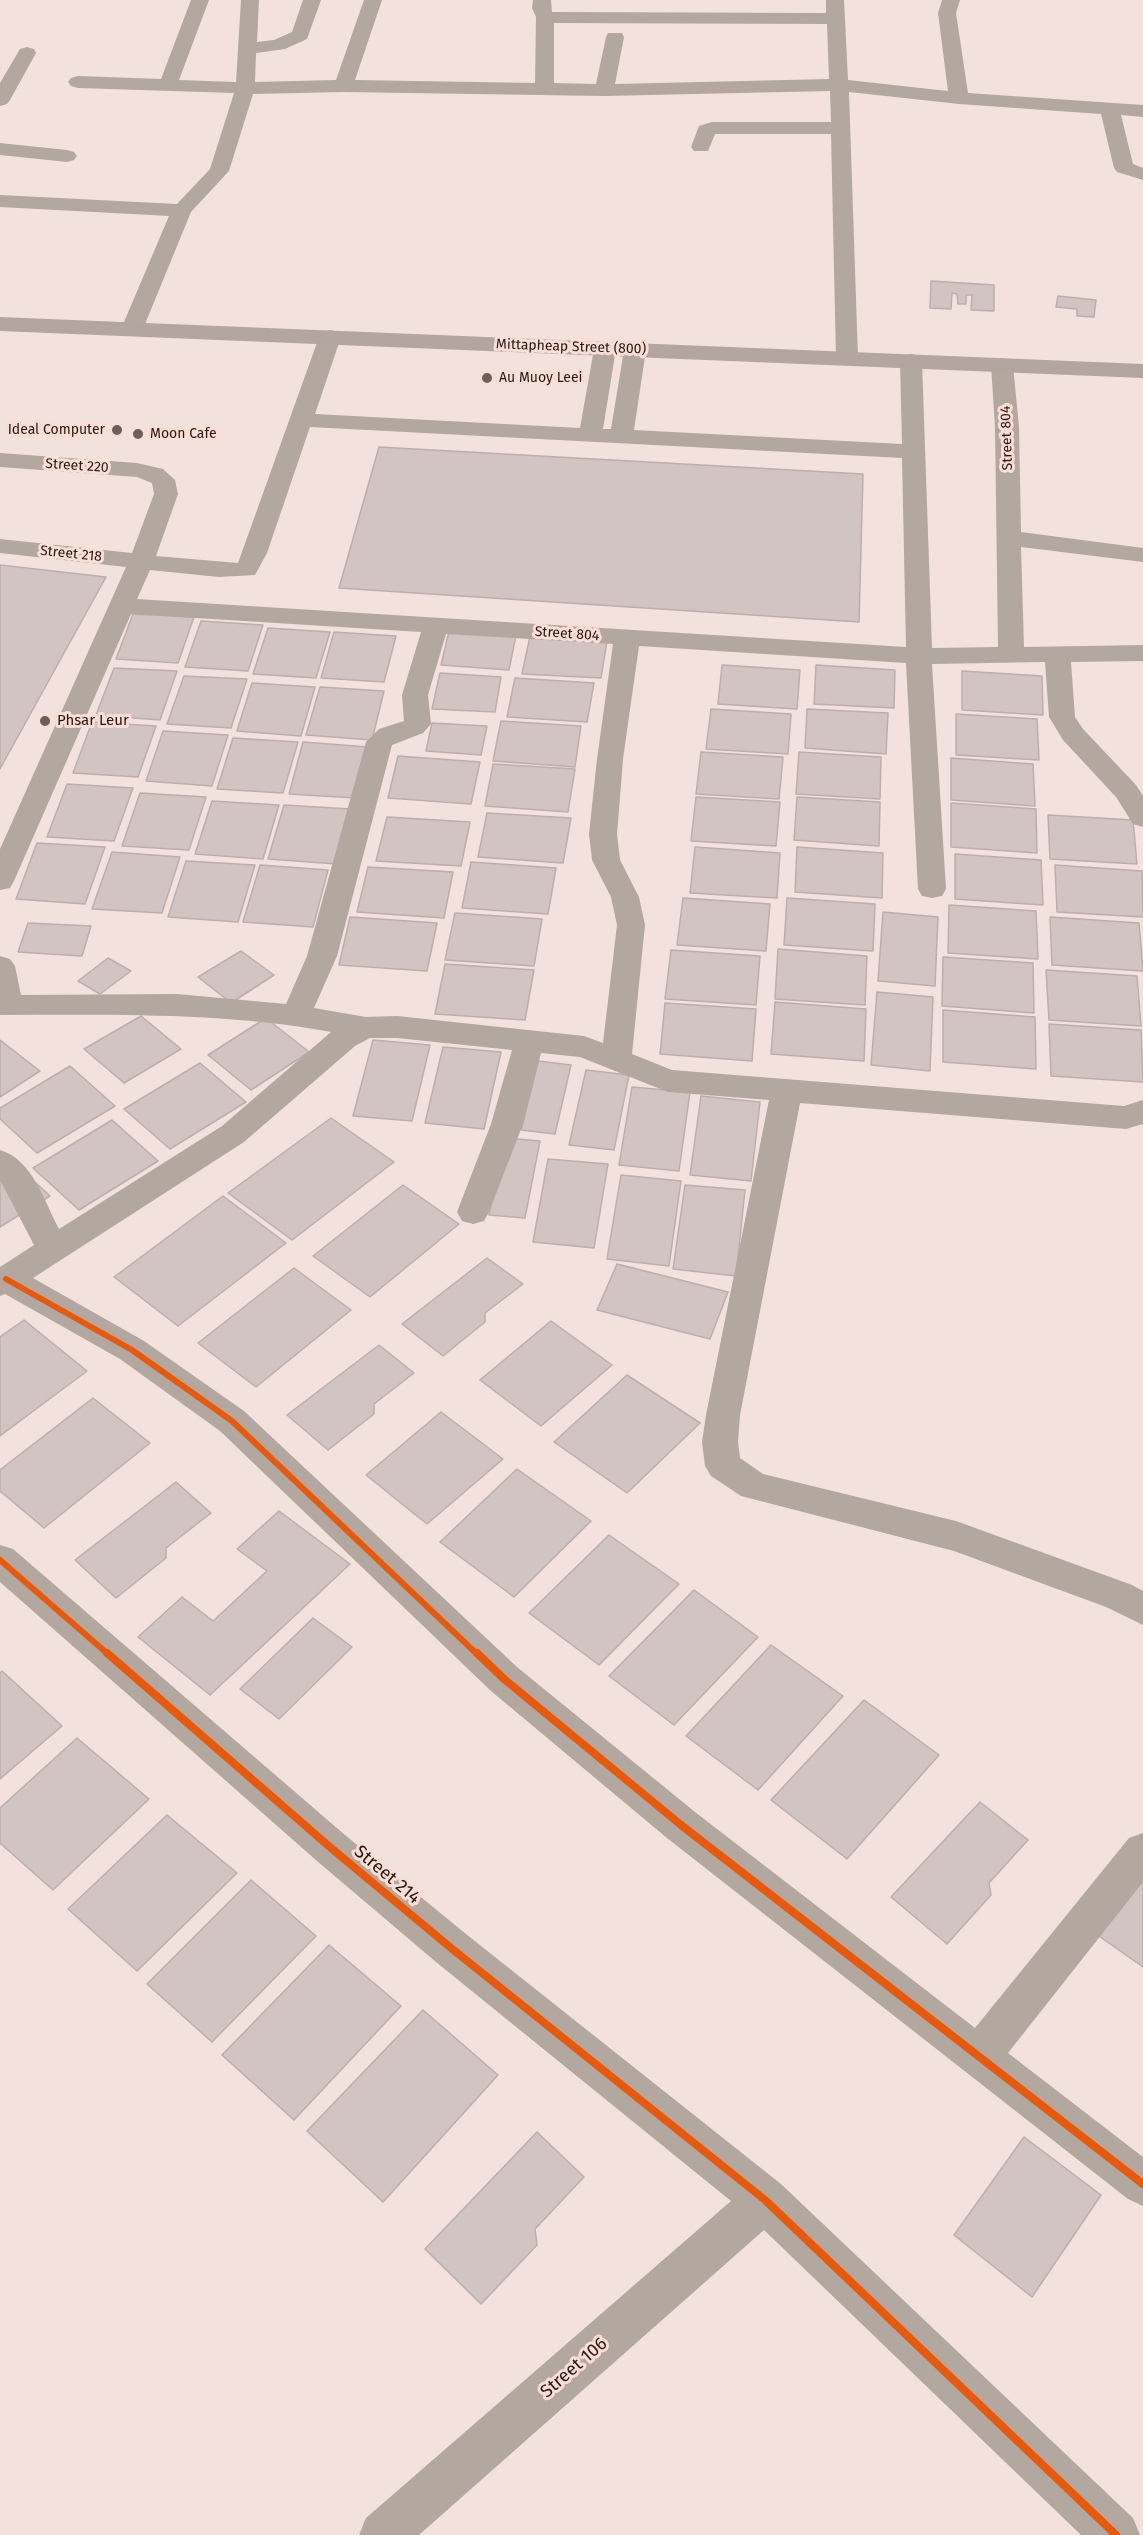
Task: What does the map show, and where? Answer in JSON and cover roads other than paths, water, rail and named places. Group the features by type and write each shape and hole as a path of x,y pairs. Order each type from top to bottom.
{"main road":[{"name":"Mittapheap Street (800)","path":"0,324 1143,370"}],"street":[{"path":"168,85 200,0"},
{"path":"132,329 182,210 219,171 245,88 250,0"},
{"path":"247,49 278,45 300,35 312,0"},
{"path":"344,86 373,0"},
{"path":"703,0 705,19"},
{"path":"951,0 947,13 959,98"},
{"path":"544,89 543,8 705,19 836,9 847,358"},
{"path":"604,90 615,37"},
{"path":"0,100 27,53"},
{"path":"78,82 245,88 344,86 604,90 838,84 959,98 1143,111"},
{"path":"1109,108 1124,168 1143,174"},
{"path":"701,147 706,130 712,128 840,128"},
{"path":"0,149 67,156"},
{"path":"0,201 182,210"},
{"path":"330,337 301,420 913,452"},
{"path":"590,435 605,349"},
{"path":"621,437 635,350"},
{"path":"911,361 919,656 932,889"},
{"name":"Street 804","path":"1002,365 1007,427 1011,655"},
{"name":"Street 218","path":"0,546 219,570 246,570 255,553 301,420"},
{"name":"Street 220","path":"0,460 137,470 155,474 163,480 166,494 141,562"},
{"path":"1010,538 1143,555"},
{"path":"0,880 141,562"},
{"name":"Street 804","path":"122,606 919,656 1143,654"},
{"path":"296,1015 322,956 379,742 384,735 413,729 418,724 415,695 436,626"},
{"path":"616,1060 631,925 625,897 606,860 603,834 610,759 627,638"},
{"path":"1058,653 1062,717 1072,734 1126,791 1143,818"},
{"path":"0,966 4,1005 177,1004 296,1015 334,1020 366,1028 397,1028 584,1047 668,1081 1126,1118 1143,1111"},
{"path":"366,1028 344,1038 233,1134 3,1281 132,1350 232,1421 504,1679 681,1825 1143,2184"},
{"path":"473,1212 507,1124 530,1042"},
{"path":"787,1090 723,1415 720,1442 723,1466 754,1486 956,1536 1119,1596 1143,1609"},
{"path":"0,1162 15,1175 53,1249"},
{"name":"Street 214","path":"0,1560 331,1848 451,1948 765,2200 1116,2535"},
{"path":"979,2056 1143,1851"},
{"name":"Street 106","path":"383,2535 765,2200"}],"place":[{"name":"Au Muoy Leei","path":"487,378"},
{"name":"Ideal Computer","path":"117,430"},
{"name":"Moon Cafe","path":"138,434"},
{"name":"Phsar Leur","path":"45,721"}]}
